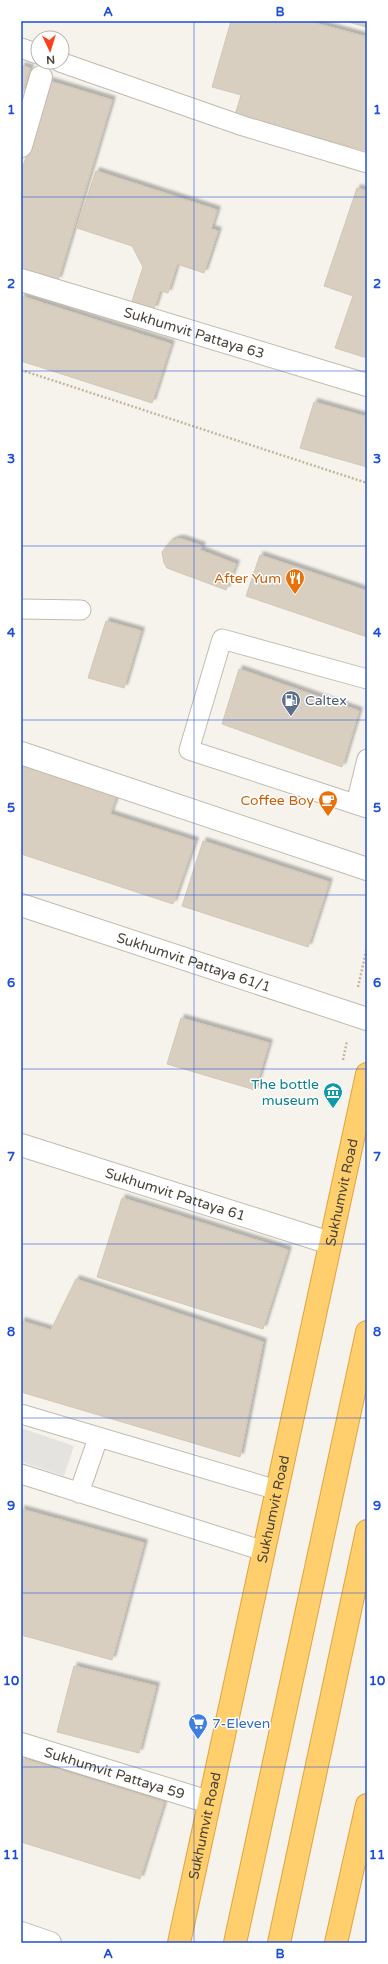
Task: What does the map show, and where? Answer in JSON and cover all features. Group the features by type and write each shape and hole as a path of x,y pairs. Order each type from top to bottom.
{"highway":[{"name":"Sukhumvit Road","path":"179,1943 367,1074"},
{"path":"235,1943 367,1332"},
{"path":"279,1943 367,1531"},
{"path":"336,1943 366,1812"}],"street":[{"path":"21,146 41,77"},
{"name":"Sukhumvit Pattaya 63","path":"21,280 367,385"},
{"path":"21,753 367,869"},
{"name":"Sukhumvit Pattaya 61/1","path":"21,905 367,1019"},
{"name":"Sukhumvit Pattaya 61","path":"21,1145 330,1243"},
{"name":"Sukhumvit Pattaya 59","path":"21,1744 209,1802"},
{"path":"21,1933 50,1943"}],"lane":[{"path":"70,65 243,126 367,163"},
{"path":"21,609 80,610"},
{"path":"367,679 222,639 189,750 362,806 367,759"},
{"path":"21,1414 277,1490"},
{"path":"80,1493 98,1438"},
{"path":"21,1474 264,1550"}],"path":[{"path":"21,370 367,483"}],"shaded area":[{"path":"21,1428 74,1446 64,1476 21,1462"}],"building":[{"path":"231,21 307,21 367,37 367,151 235,115 241,95 212,87"},
{"path":"345,21 367,21 367,23 366,27"},
{"path":"21,66 30,68 21,98"},
{"path":"49,81 112,100 58,280 21,270 21,173"},
{"path":"96,171 217,210 211,229 218,231 204,273 177,264 168,293 160,291 154,309 132,301 143,267 132,246 77,228"},
{"path":"357,188 367,191 367,358 335,348 353,296 324,286"},
{"path":"21,296 171,344 152,403 21,361"},
{"path":"314,402 367,417 367,467 300,448"},
{"path":"177,539 182,539 202,546 200,550 236,564 226,590 167,568 164,563 162,552 170,542"},
{"path":"260,555 367,591 367,637 246,596"},
{"path":"106,621 141,631 124,688 88,678"},
{"name":"Caltex","path":"239,669 359,711 342,767 222,724"},
{"path":"21,765 116,797 110,814 195,841 173,904 21,854"},
{"path":"203,841 329,882 308,947 182,906"},
{"path":"181,1018 269,1043 255,1090 167,1064"},
{"path":"122,1198 288,1250 263,1329 97,1277"},
{"path":"76,1279 263,1342 240,1457 21,1392 21,1321 51,1330"},
{"path":"21,1509 144,1543 112,1660 21,1635"},
{"path":"74,1666 156,1686 139,1753 57,1732"},
{"path":"21,1758 164,1802 140,1879 21,1842"}],"place":[{"name":"After Yum","path":"295,595"},
{"name":"Caltex","path":"291,717"},
{"name":"Coffee Boy","path":"328,817"},
{"name":"The bottle museum","path":"333,1109"},
{"name":"7-Eleven","path":"198,1740"}]}
